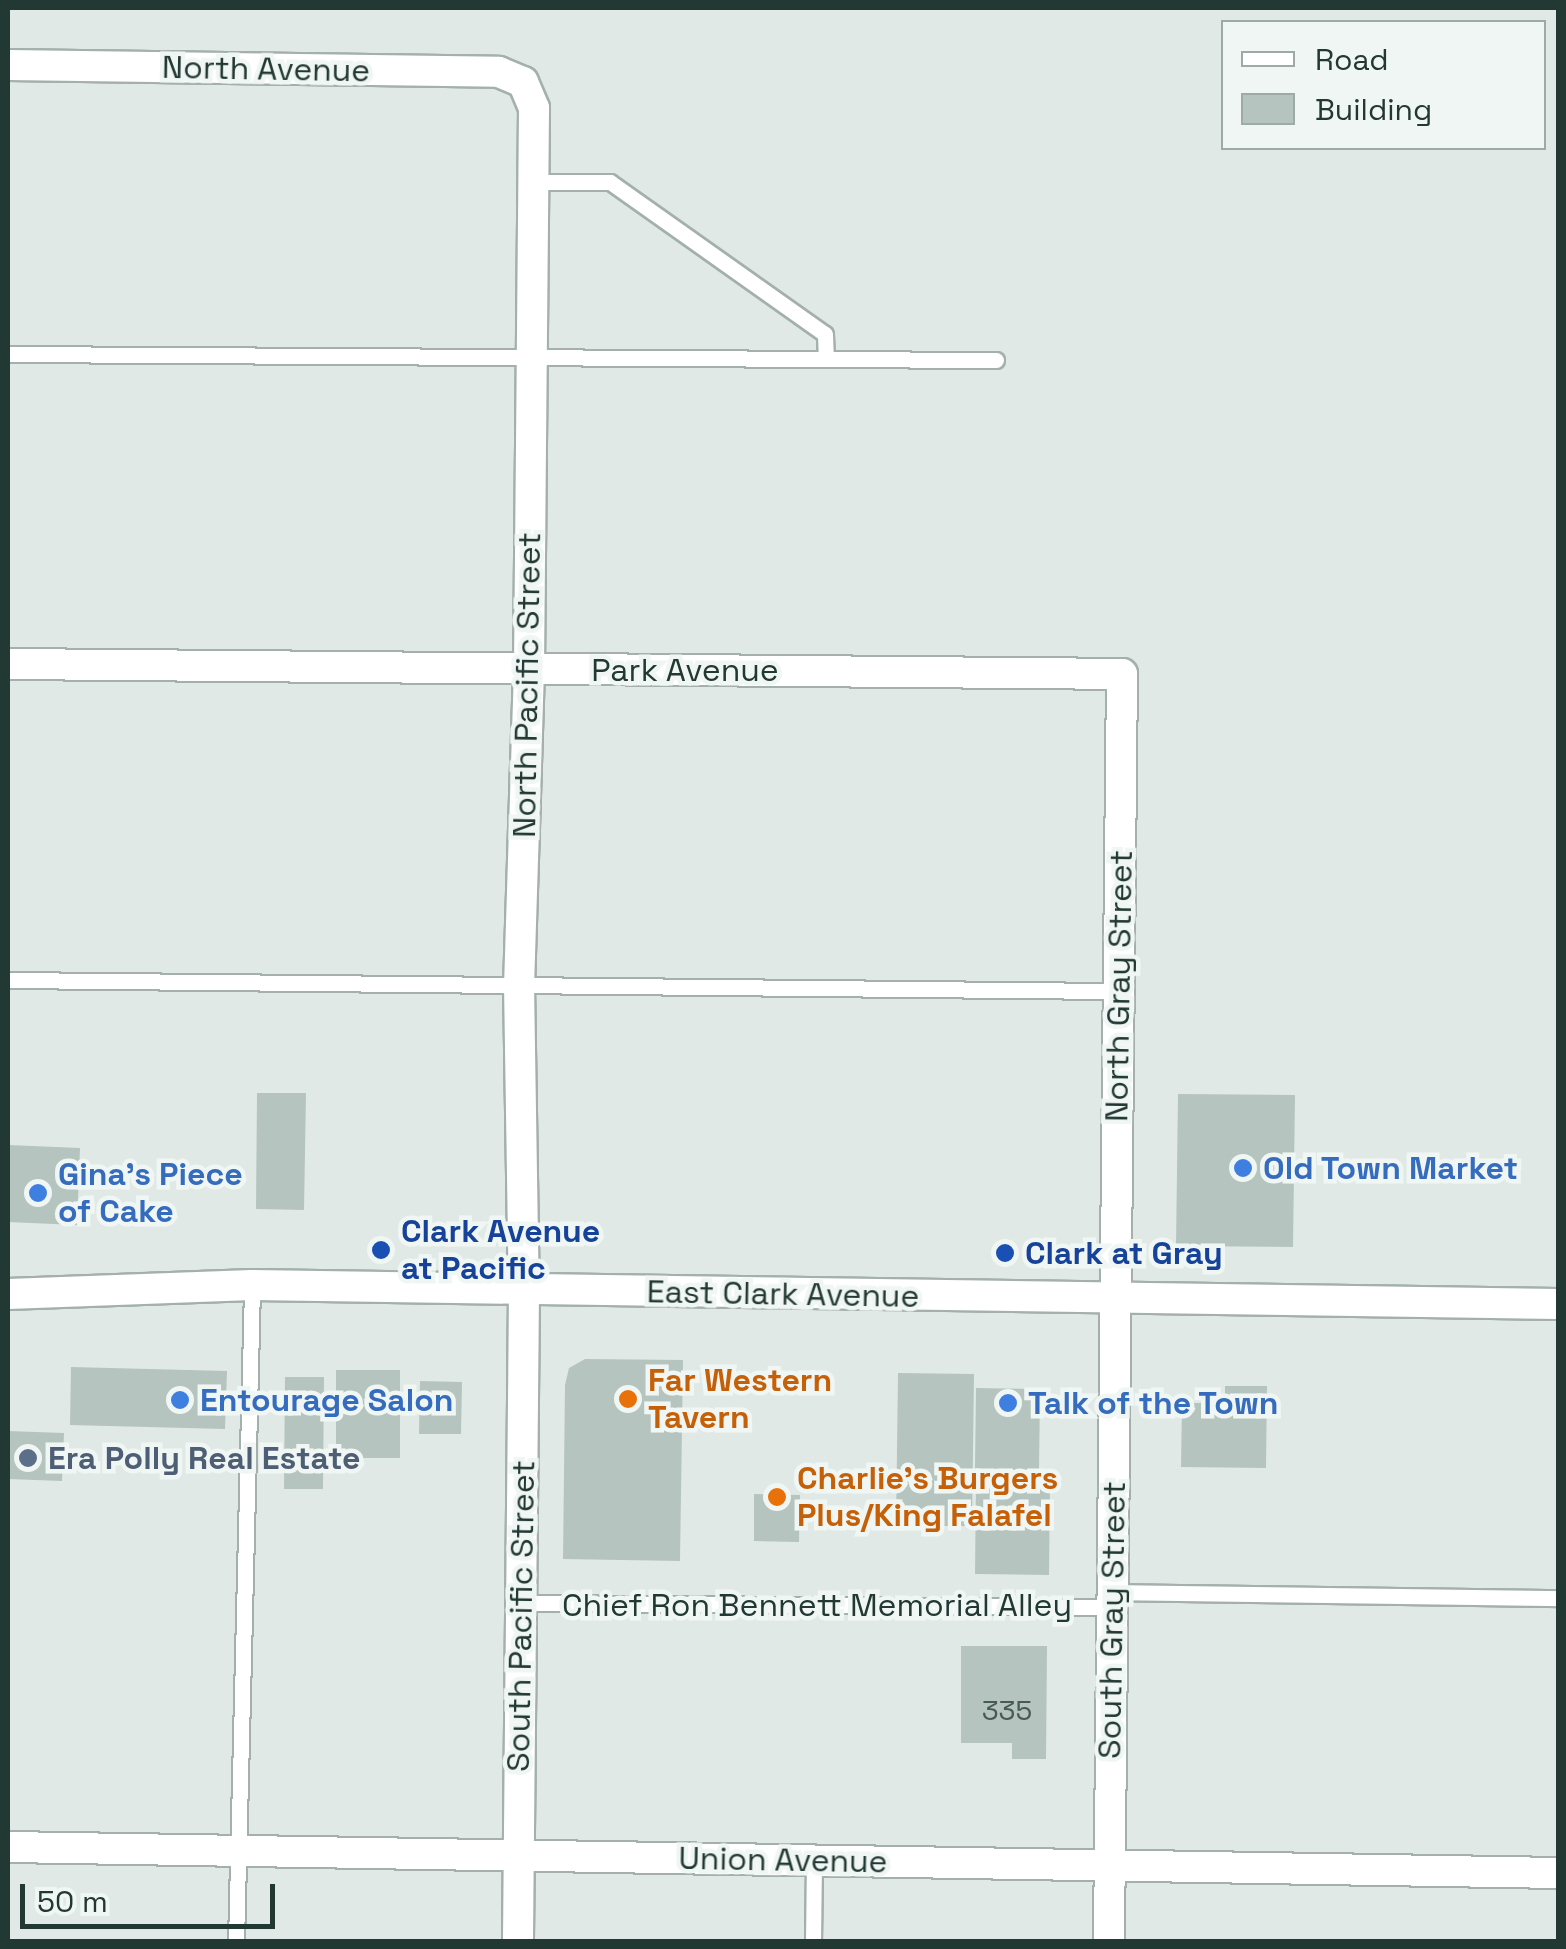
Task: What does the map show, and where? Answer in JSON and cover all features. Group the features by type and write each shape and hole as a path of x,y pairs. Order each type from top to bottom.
{"street":[{"name":"North Avenue","path":"8,65 499,72 524,82"},
{"name":"North Pacific Street","path":"524,82 534,108 529,669 519,984 524,1291"},
{"name":"Park Avenue","path":"8,664 1122,674"},
{"name":"North Gray Street","path":"1116,1298 1122,674"},
{"name":"East Clark Avenue","path":"8,1294 252,1285 1558,1304"},
{"name":"South Pacific Street","path":"518,1942 524,1291"},
{"name":"South Gray Street","path":"1109,1942 1116,1298"},
{"name":"Union Avenue","path":"8,1847 1558,1873"}],"lane":[{"path":"534,182 610,182 825,334 826,360"},
{"path":"8,354 996,360"},
{"path":"8,980 1119,990"},
{"path":"236,1942 252,1285"},
{"name":"Chief Ron Bennett Memorial Alley","path":"520,1603 1558,1598"},
{"path":"814,1860 814,1942"}],"building":[{"path":"257,1093 306,1093 304,1210 256,1209"},
{"path":"1178,1094 1295,1095 1293,1247 1176,1246"},
{"path":"8,1145 80,1148 77,1225 8,1222"},
{"path":"585,1359 683,1360 680,1561 563,1559 565,1385 569,1368"},
{"path":"71,1367 227,1371 225,1429 70,1425"},
{"path":"336,1370 400,1370 400,1458 336,1458"},
{"path":"898,1373 974,1374 972,1526 896,1526"},
{"path":"285,1377 324,1377 323,1489 284,1489"},
{"path":"420,1381 462,1382 461,1434 419,1434"},
{"path":"1225,1386 1267,1386 1266,1468 1181,1467 1182,1403 1225,1403"},
{"path":"976,1388 1040,1389 1039,1470 975,1470"},
{"path":"8,1431 64,1433 62,1481 8,1479"},
{"path":"976,1480 1050,1481 1049,1575 975,1574"},
{"path":"754,1494 800,1495 799,1542 754,1541"},
{"path":"961,1646 1047,1646 1046,1759 1012,1759 1012,1743 961,1743"}],"place":[{"name":"Old Town Market","path":"1243,1168"},
{"name":"Gina’s Piece of Cake","path":"38,1193"},
{"name":"Clark Avenue at Pacific","path":"381,1250"},
{"name":"Clark at Gray","path":"1005,1253"},
{"name":"Far Western Tavern","path":"628,1399"},
{"name":"Entourage Salon","path":"180,1400"},
{"name":"Talk of the Town","path":"1008,1403"},
{"name":"Era Polly Real Estate","path":"28,1458"},
{"name":"Charlie's Burgers Plus/King Falafel","path":"777,1497"}]}
